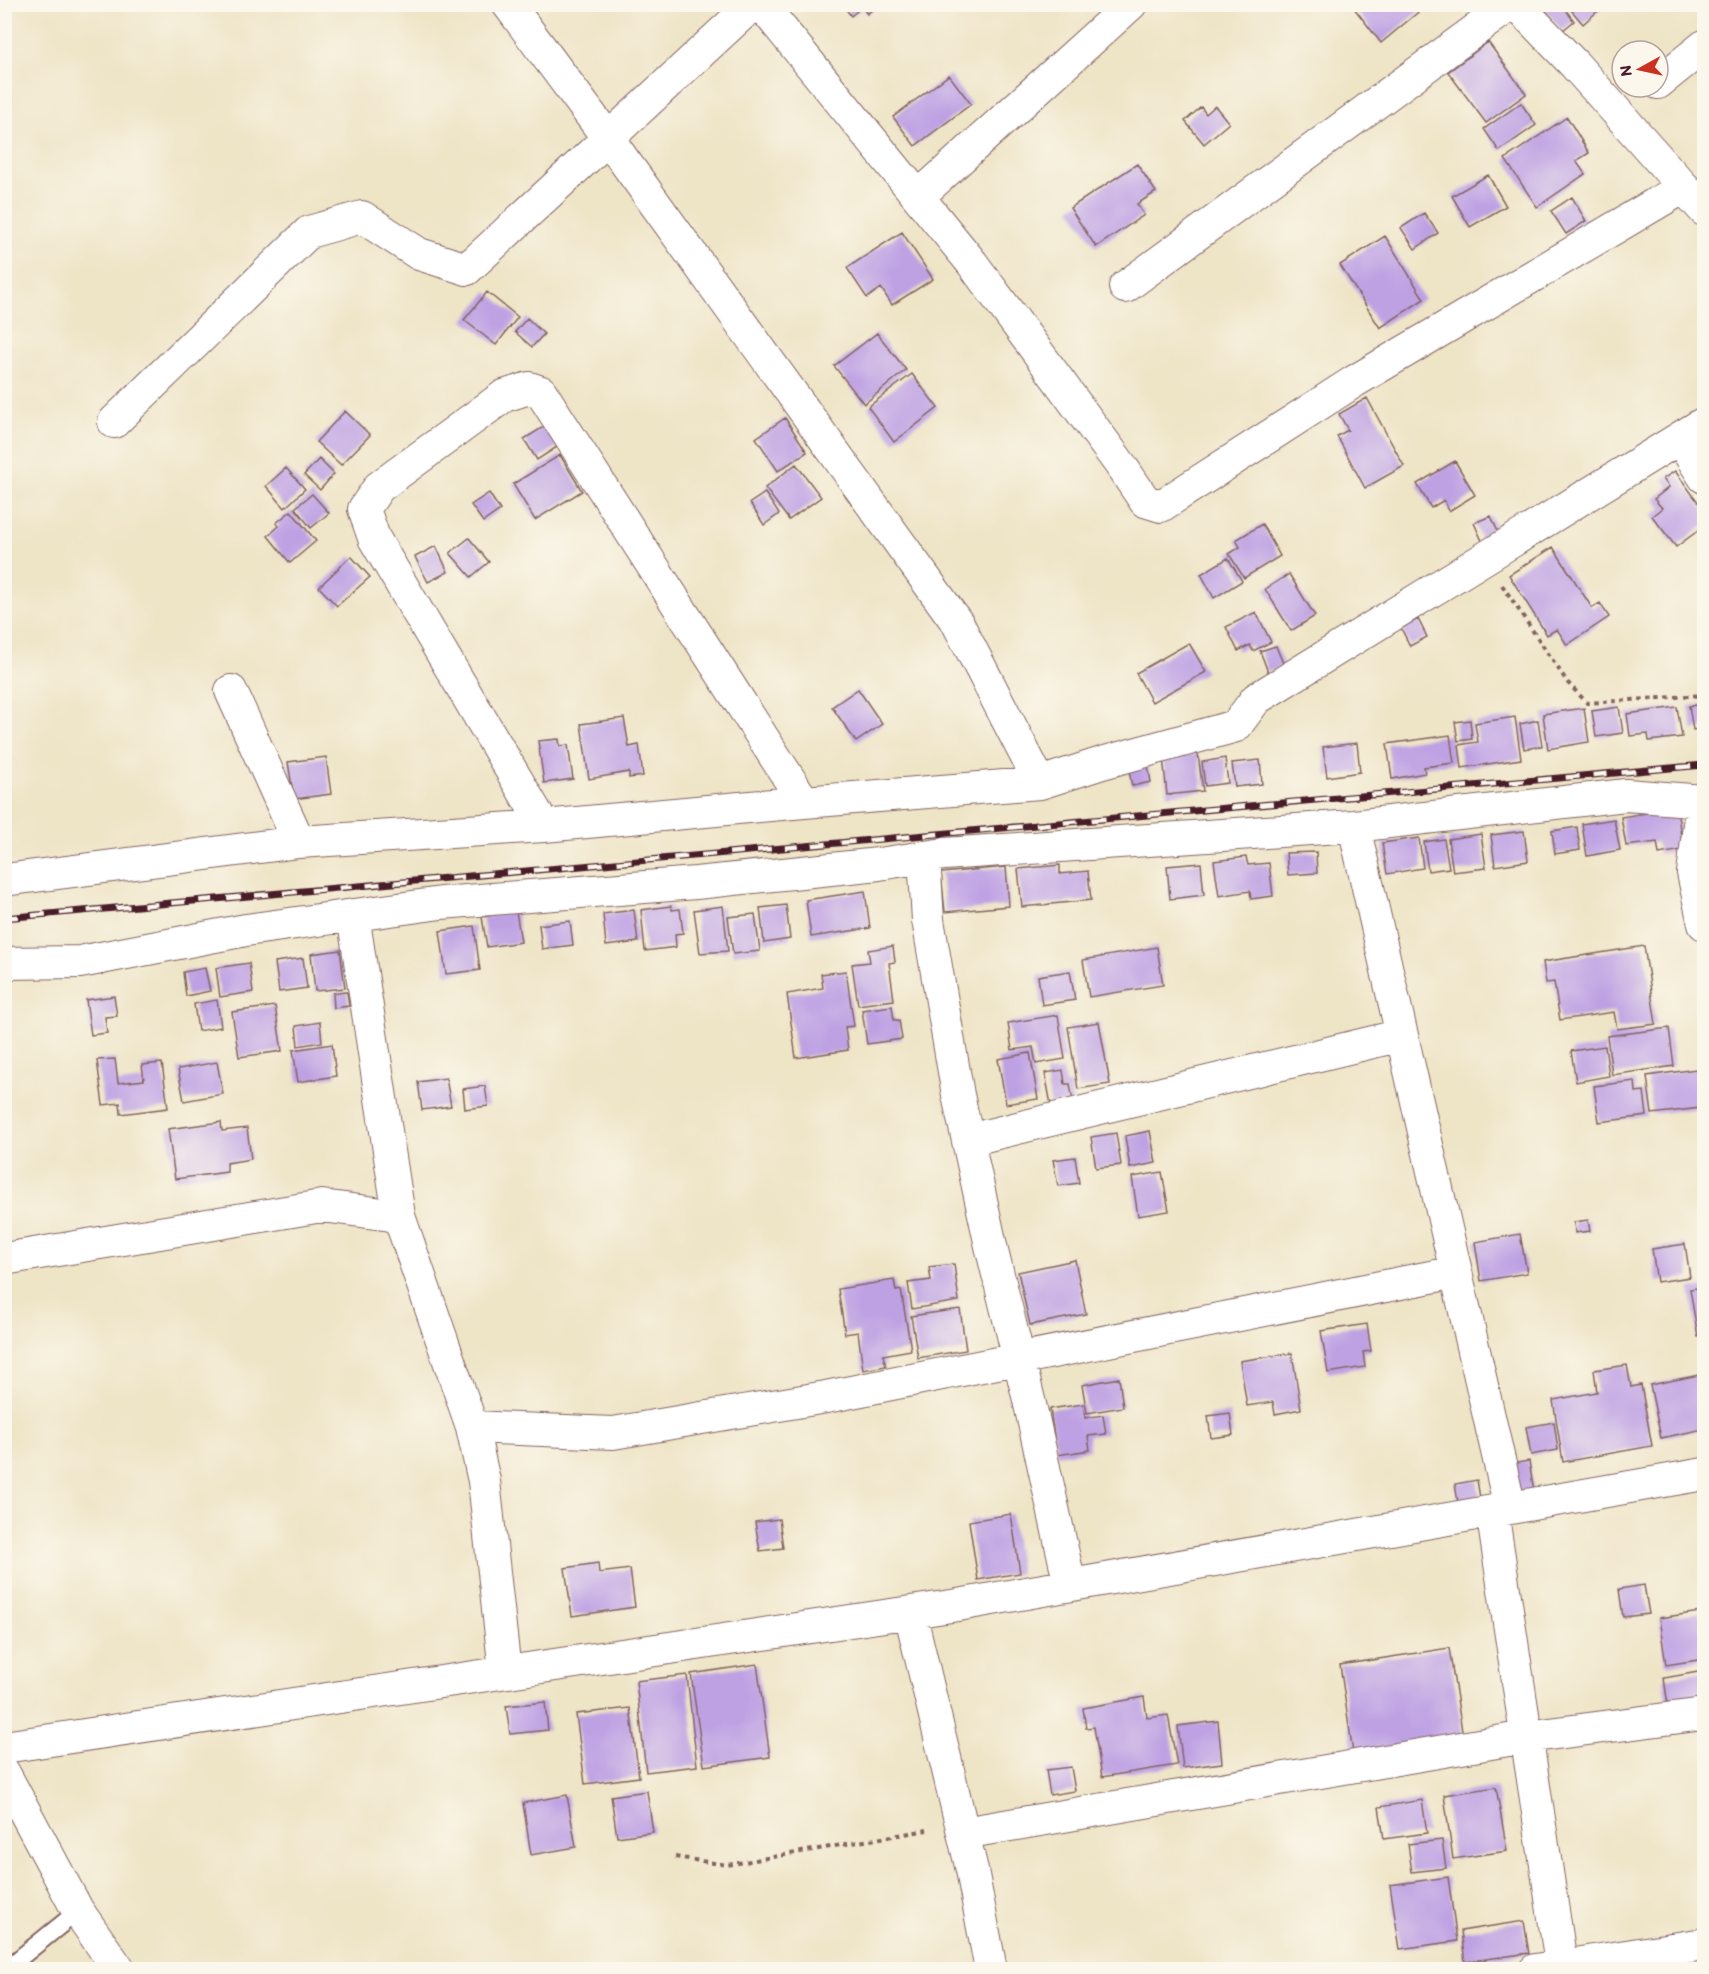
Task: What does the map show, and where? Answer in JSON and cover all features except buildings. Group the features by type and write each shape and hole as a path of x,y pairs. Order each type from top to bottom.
{"street":[{"path":"508,4 607,137 958,624 1040,783"},
{"path":"114,422 309,232 362,217 419,254 467,269 753,4"},
{"path":"761,4 986,282 1120,464 1144,501 1161,506 1356,381 1694,199 1516,4"},
{"path":"918,196 1131,4"},
{"path":"1125,287 1510,4"},
{"path":"1670,73 1704,46"},
{"path":"1618,114 1637,99"},
{"path":"544,826 374,538 364,509 379,487 504,396 529,388 541,392 804,802"},
{"path":"4,880 299,842 544,826 1040,783 1102,763 1236,726 1256,699 1692,431 1704,477"},
{"path":"231,691 299,842"},
{"path":"4,963 80,962 246,930 441,903 696,883 924,857 1353,826 1626,795 1703,801 1693,873 1704,924"},
{"path":"1353,826 1456,1272 1501,1510 1553,1968 1704,1944"},
{"path":"924,857 928,920 968,1140 1070,1586"},
{"path":"353,915 399,1216 472,1427 484,1481 505,1672"},
{"path":"968,1140 1401,1035"},
{"path":"4,1259 322,1206 399,1216"},
{"path":"472,1427 613,1433 826,1397 1456,1272"},
{"path":"4,1747 910,1612 1704,1474"},
{"path":"910,1612 962,1828 991,1970"},
{"path":"962,1828 1526,1737 1704,1714"},
{"path":"4,1773 78,1911 119,1970"}],"lane":[{"path":"5,1970 78,1911"}],"path":[{"path":"1485,557 1513,603 1568,682 1587,703 1704,695"},
{"path":"675,1857 727,1865 962,1828"}],"railway":[{"path":"4,918 1704,765"}]}
